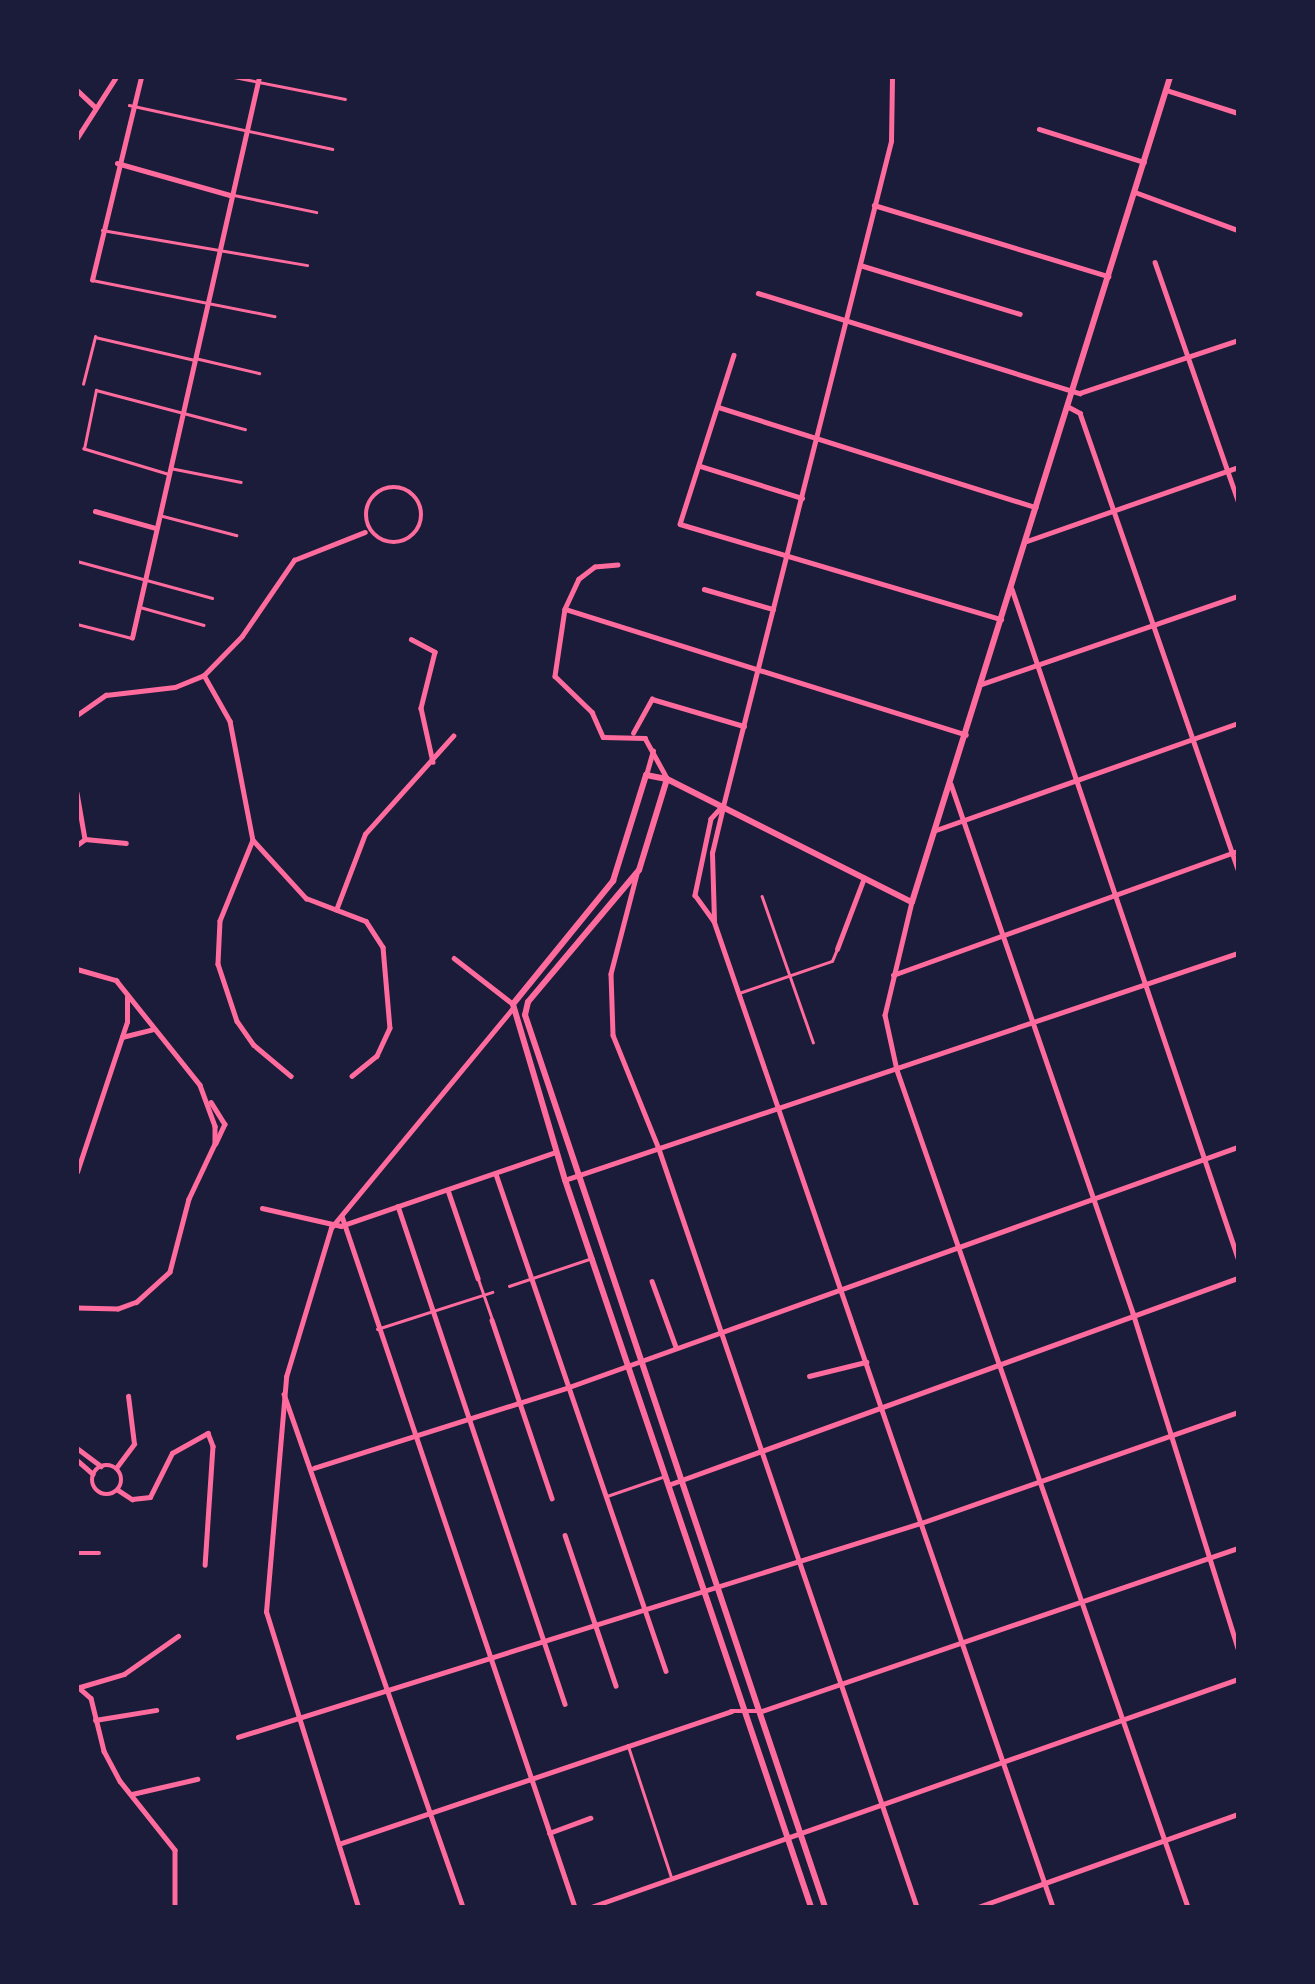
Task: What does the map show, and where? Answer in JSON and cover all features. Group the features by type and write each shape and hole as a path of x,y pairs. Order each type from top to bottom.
{"main road":[{"path":"811,1907 565,1180 529,1069 513,1006 613,881 646,775 667,779 912,902 967,735 1170,77"},
{"path":"667,779 639,870 528,1002 525,1015 679,1481 825,1907"},
{"path":"529,1069 540,1065"}],"street":[{"path":"77,138 116,77"},
{"path":"141,77 129,105 92,280 274,316"},
{"path":"234,77 258,84 345,99"},
{"path":"77,624 132,638 218,247 259,77"},
{"path":"892,77 891,141 712,853 714,921 1053,1907"},
{"path":"77,90 95,107"},
{"path":"1166,90 1238,113"},
{"path":"129,105 246,134 332,149"},
{"path":"1039,129 1145,162"},
{"path":"117,163 231,195 316,212"},
{"path":"1135,192 1238,230"},
{"path":"874,205 1108,276"},
{"path":"102,230 218,247 307,265"},
{"path":"1154,262 1238,501"},
{"path":"860,265 1020,314"},
{"path":"758,293 1072,391 1238,340"},
{"path":"83,384 95,337 259,373"},
{"path":"734,355 680,524 1002,619"},
{"path":"241,482 169,471 84,449 96,390 182,417 245,429"},
{"path":"1067,406 1080,413 1235,852 1238,868"},
{"path":"718,407 1036,507"},
{"path":"700,466 802,498"},
{"path":"1027,541 1238,467"},
{"path":"77,715 107,695 176,687 204,675 236,644 294,560 365,532 390,542 409,537 420,522 421,497 404,487 380,495 363,519 365,532"},
{"path":"95,512 156,528"},
{"path":"159,515 236,535"},
{"path":"77,561 212,598"},
{"path":"618,565 595,567 579,579 565,609 555,676 592,712 610,741 633,733 645,737 667,779"},
{"path":"704,589 774,610"},
{"path":"1012,589 1118,895 1238,1258"},
{"path":"982,684 1238,596"},
{"path":"139,607 204,625"},
{"path":"565,609 967,735"},
{"path":"411,639 435,652 421,708 433,762"},
{"path":"204,675 230,721 253,840 306,898 366,921 377,935 391,1002 386,1043 352,1076"},
{"path":"633,733 641,708 652,699 745,726"},
{"path":"936,830 1238,723"},
{"path":"337,910 365,834 433,762 453,736"},
{"path":"646,775 653,751"},
{"path":"951,784 1133,1313 1238,1649"},
{"path":"77,793 85,839"},
{"path":"714,921 703,911 695,883 711,819 723,806"},
{"path":"77,845 85,839 126,843"},
{"path":"253,840 220,921 218,964 237,1021 254,1045 291,1076"},
{"path":"892,975 1235,852"},
{"path":"639,870 611,974 609,1017 659,1149 721,1330 758,1451 917,1907"},
{"path":"739,993 832,961 864,878"},
{"path":"762,896 813,1042"},
{"path":"912,902 892,975 885,1015 897,1070 1188,1907"},
{"path":"565,1180 780,1110 1238,953"},
{"path":"358,1907 266,1612 284,1394 331,1228 513,1006 454,958"},
{"path":"77,969 107,975 127,994 225,1124 189,1199 170,1272 156,1289 118,1309 77,1308"},
{"path":"77,1172 121,1038 127,994"},
{"path":"121,1038 153,1029"},
{"path":"211,1102 215,1144"},
{"path":"314,1468 569,1387 956,1244 1238,1147"},
{"path":"262,1208 331,1228 556,1152"},
{"path":"496,1174 666,1671"},
{"path":"448,1190 552,1498"},
{"path":"398,1206 565,1704"},
{"path":"343,1211 341,1226 575,1907"},
{"path":"509,1286 592,1258"},
{"path":"668,1485 1133,1313 1238,1278"},
{"path":"652,1281 676,1347"},
{"path":"377,1329 492,1292"},
{"path":"810,1376 866,1362"},
{"path":"284,1394 314,1468 387,1690 463,1907"},
{"path":"118,1490 116,1468 134,1444 128,1396"},
{"path":"238,1737 921,1523 1238,1412"},
{"path":"77,1460 93,1474 99,1493 118,1490 132,1499 150,1497 172,1453 208,1433 213,1447 205,1565"},
{"path":"77,1448 101,1466 116,1468"},
{"path":"93,1474 101,1466"},
{"path":"607,1496 666,1476"},
{"path":"565,1535 616,1686"},
{"path":"339,1844 628,1745 744,1711 757,1712 1238,1548"},
{"path":"77,1553 99,1553"},
{"path":"78,1687 124,1674 178,1636"},
{"path":"591,1907 1238,1679"},
{"path":"78,1687 91,1698 95,1720 111,1766 176,1850 175,1907"},
{"path":"95,1720 156,1710"},
{"path":"628,1745 672,1879"},
{"path":"131,1795 197,1779"},
{"path":"978,1907 1238,1814"},
{"path":"549,1833 590,1818"}]}
